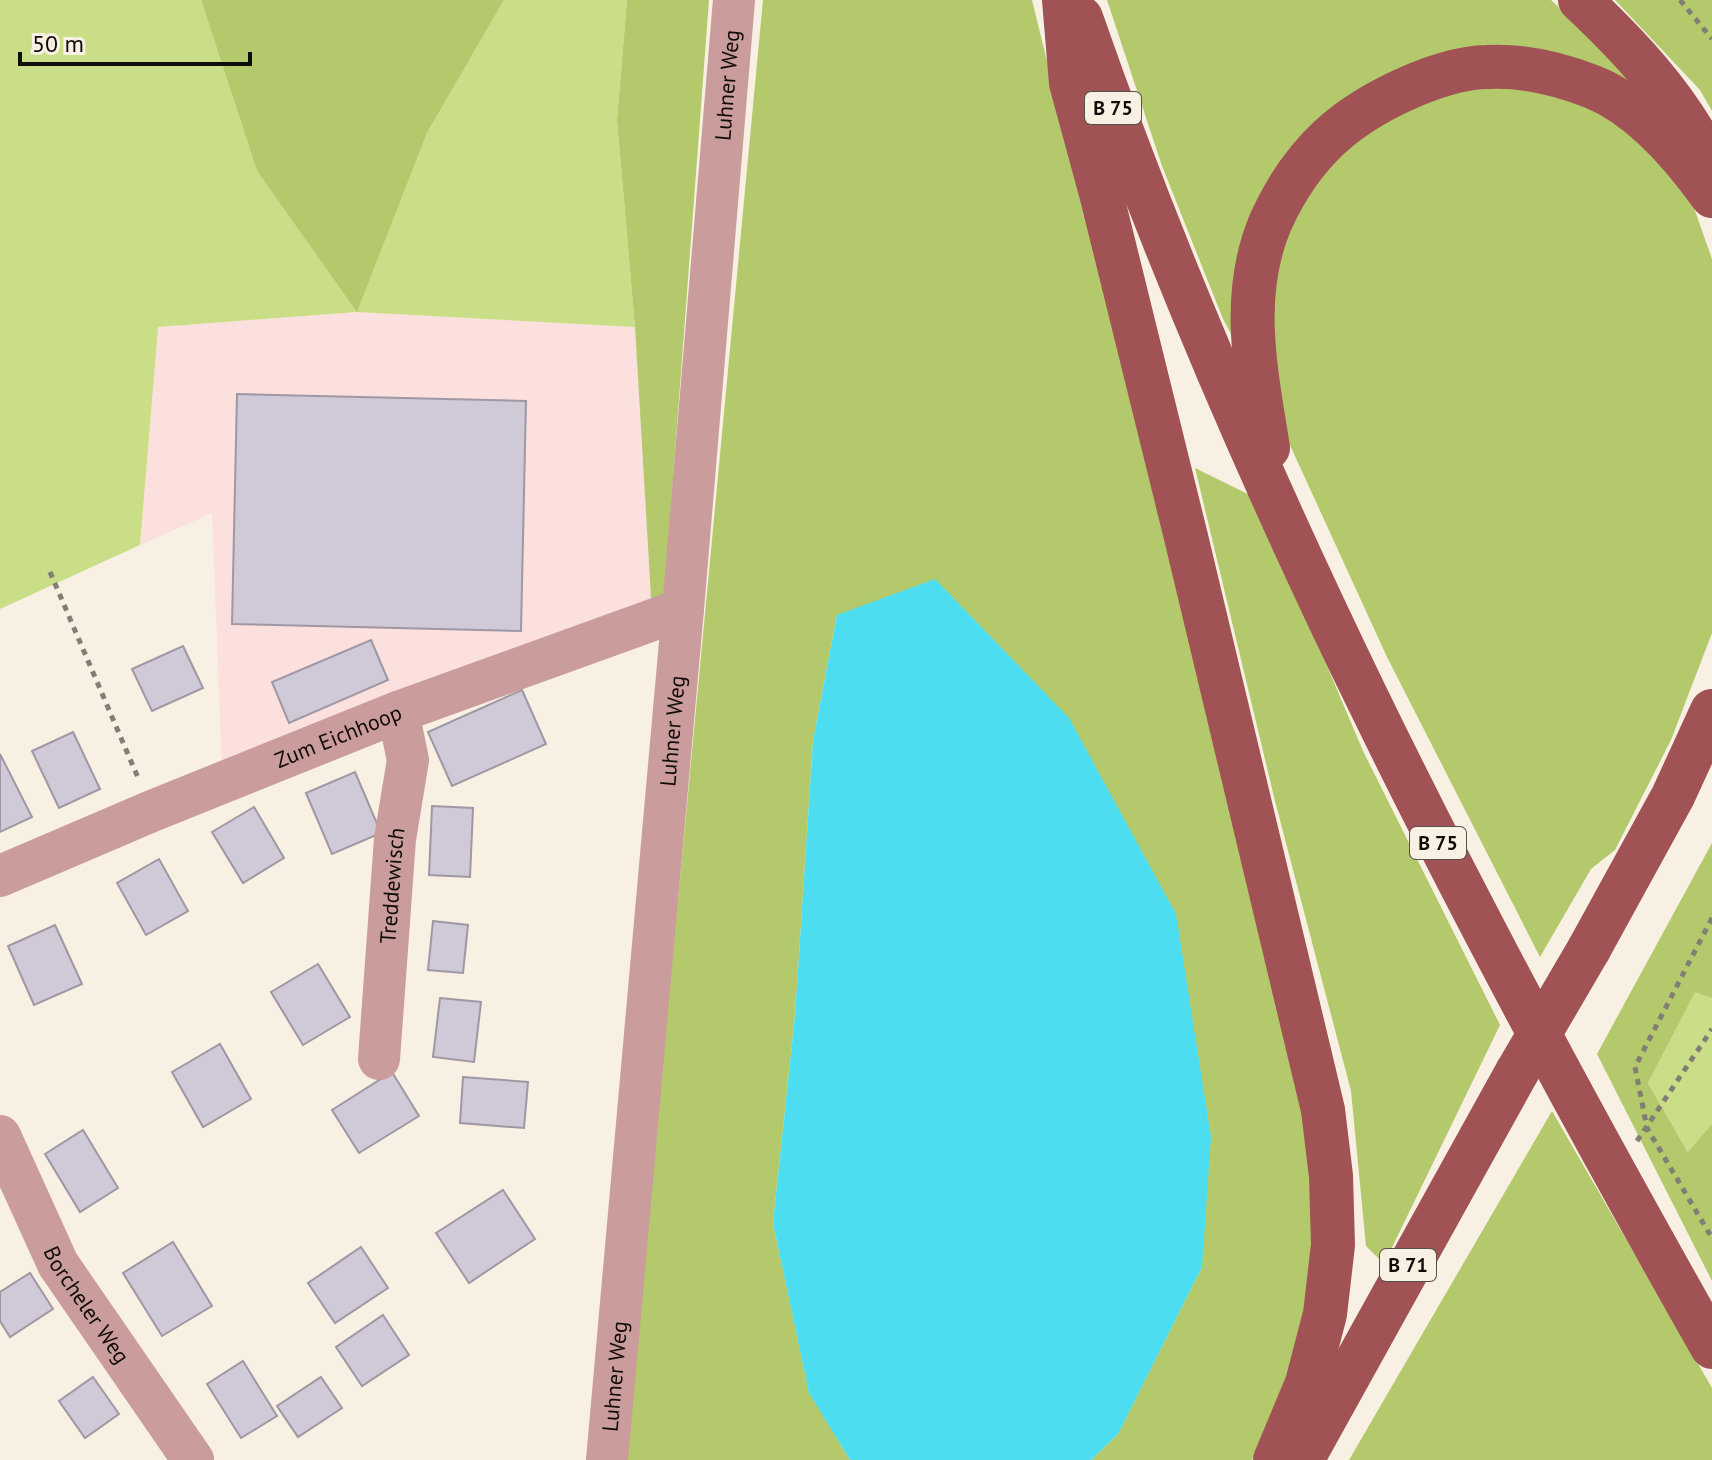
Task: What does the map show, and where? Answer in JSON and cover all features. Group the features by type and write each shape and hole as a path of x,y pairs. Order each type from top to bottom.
{"main road":[{"path":"1064,0 1071,83 1159,429 1323,1110 1331,1176 1333,1245 1325,1314 1307,1383 1275,1460"},
{"name":"B 75","path":"1075,0 1152,215 1277,507 1393,754 1513,986 1712,1347"},
{"path":"1580,0 1618,35 1663,88 1703,150 1712,170"},
{"path":"1277,507 1251,337 1256,278 1271,223 1301,168 1336,129 1380,99 1434,77 1485,66 1539,70 1595,88 1647,121 1692,168 1712,196"},
{"name":"B 71","path":"1302,1460 1673,796 1712,711"}],"street":[{"name":"Luhner Weg","path":"607,1460 734,0"},
{"name":"Zum Eichhoop","path":"0,876 398,712 683,609"},
{"name":"Treddewisch","path":"379,1059 395,839 408,760 398,712"},
{"name":"Borcheler Weg","path":"0,1136 58,1264 193,1460"}],"path":[{"path":"1680,0 1712,39"},
{"path":"50,572 152,811"},
{"path":"1712,918 1635,1067 1647,1128 1712,1238"},
{"path":"1613,1171 1647,1128 1712,1029"}],"shaded area":[{"path":"357,312 635,327 652,614 222,771 212,513 140,545 157,327"}],"green space":[{"path":"0,0 201,0 257,171 357,311 427,133 504,0 627,0 617,120 635,327 357,312 158,327 140,545 0,609"},
{"path":"201,0 504,0 427,133 357,312 257,171"},
{"path":"627,0 709,0 663,612 652,614 635,327 617,120"},
{"path":"763,0 1032,0 1296,1073 1312,1178 1313,1263 1298,1347 1252,1460 1091,1460 1118,1434 1202,1267 837,615 813,741 795,1016 773,1223 809,1392 850,1460 625,1460"},
{"path":"1107,0 1551,0 1624,67 1688,191 1712,259 1712,633 1671,740 1615,850 1591,869 1540,957 1387,657 1289,443 1223,319 1162,166"},
{"path":"1615,0 1712,0 1712,111 1700,90"},
{"path":"1195,468 1256,498 1363,751 1500,1025 1384,1264 1366,1246 1351,1091 1275,801"},
{"path":"1712,843 1712,998 1695,992 1648,1083 1688,1152 1712,1124 1712,1281 1597,1054"},
{"path":"1695,991 1712,998 1712,1124 1689,1153 1648,1083"},
{"path":"1552,1111 1712,1388 1712,1460 1349,1460"}],"water":[{"path":"935,579 1069,718 1176,914 1211,1137 1202,1267 1118,1434 1091,1460 850,1460 809,1393 773,1223 795,1016 813,741 837,615"}],"building":[{"path":"237,394 526,401 521,631 232,624"},
{"path":"371,640 388,680 289,723 272,682"},
{"path":"183,646 203,688 152,711 132,669"},
{"path":"522,690 546,744 452,786 428,732"},
{"path":"73,732 100,789 59,808 32,751"},
{"path":"0,754 32,817 0,832"},
{"path":"355,772 381,833 332,854 306,793"},
{"path":"432,806 473,808 470,877 429,875"},
{"path":"254,807 284,858 243,883 212,832"},
{"path":"159,859 188,911 146,935 117,883"},
{"path":"433,921 468,925 463,973 428,970"},
{"path":"55,925 82,984 34,1005 8,946"},
{"path":"318,964 350,1017 303,1045 271,992"},
{"path":"440,998 481,1002 474,1062 433,1057"},
{"path":"220,1044 251,1099 203,1127 172,1072"},
{"path":"392,1072 419,1116 359,1153 332,1110"},
{"path":"463,1077 528,1082 524,1128 460,1123"},
{"path":"83,1130 118,1188 80,1212 45,1154"},
{"path":"503,1190 535,1239 469,1283 436,1233"},
{"path":"173,1242 212,1306 162,1336 123,1273"},
{"path":"361,1247 388,1288 335,1323 308,1283"},
{"path":"30,1273 53,1309 10,1337 0,1321 0,1292"},
{"path":"383,1315 409,1355 362,1386 336,1347"},
{"path":"243,1361 277,1416 241,1438 207,1384"},
{"path":"93,1377 119,1414 85,1438 59,1401"},
{"path":"321,1377 342,1408 298,1437 277,1406"}]}
